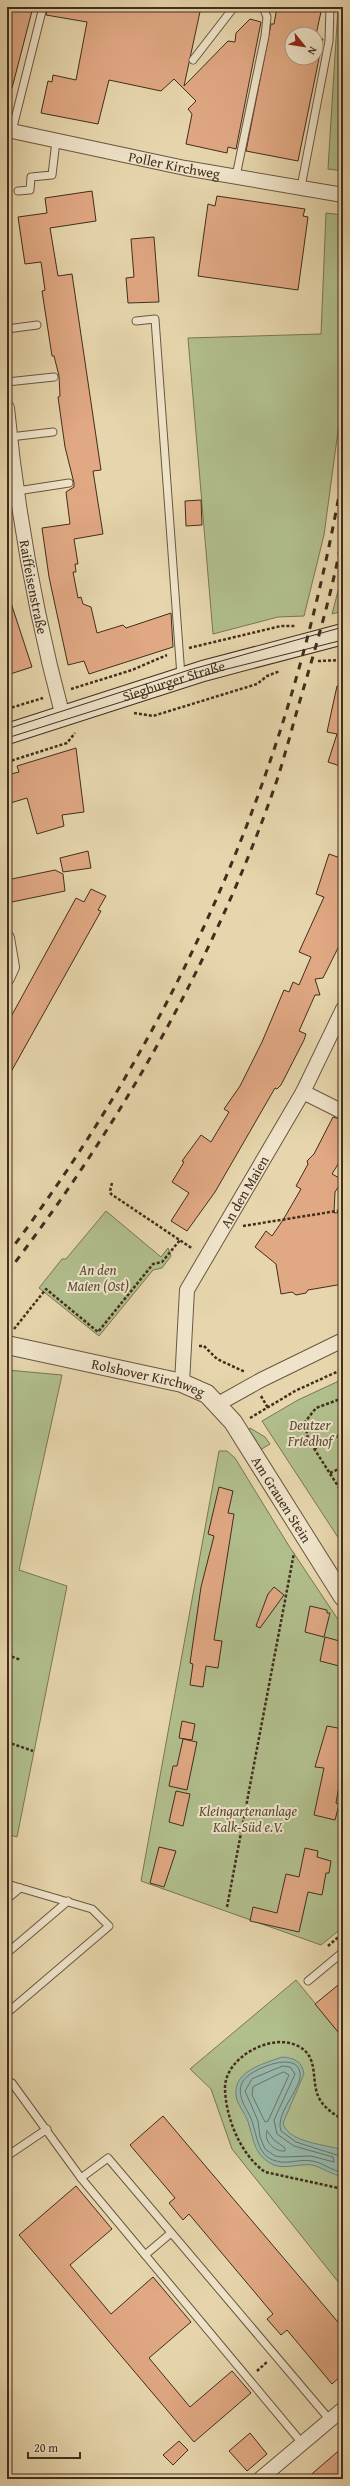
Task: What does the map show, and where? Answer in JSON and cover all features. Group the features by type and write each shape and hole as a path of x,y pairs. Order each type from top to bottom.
{"main road":[{"name":"Siegburger Straße","path":"7,734 181,678 343,634"}],"street":[{"name":"Poller Kirchweg","path":"11,131 236,176 343,195"},
{"name":"Raiffeisenstraße","path":"7,408 17,491 41,630 63,717"},
{"path":"7,938 12,967 7,978"},
{"name":"An den Maien","path":"182,1383 187,1290 205,1256 222,1230 303,1092 342,1015"},
{"path":"303,1092 343,1112"},
{"name":"Rolshover Kirchweg","path":"8,1340 182,1383 207,1394 218,1404 253,1384 343,1340"},
{"name":"Am Grauen Stein","path":"218,1404 236,1427 339,1602"},
{"path":"260,2479 343,2409"}],"lane":[{"path":"11,131 43,7"},
{"path":"193,60 234,7"},
{"path":"236,176 265,36 267,17 263,7"},
{"path":"300,188 329,41 330,7"},
{"path":"18,191 30,190 31,177 52,176 56,141"},
{"path":"136,321 155,319 181,678"},
{"path":"7,329 37,325"},
{"path":"7,382 54,377"},
{"path":"10,437 53,432"},
{"path":"17,491 68,482"},
{"path":"7,1884 92,1909 109,1926 7,2013"},
{"path":"7,1899 20,1888"},
{"path":"7,1953 68,1901"},
{"path":"308,1981 343,1952"},
{"path":"7,2081 12,2083 82,2178 302,2443"},
{"path":"7,2156 47,2129"},
{"path":"82,2178 108,2158 330,2420"},
{"path":"145,2255 171,2232"}],"path":[{"path":"7,166 11,131"},
{"path":"7,709 132,670 179,651 281,626 300,626"},
{"path":"312,662 343,660"},
{"path":"127,712 153,716 256,684 267,676 286,670"},
{"path":"7,762 67,743 80,727"},
{"path":"112,1183 110,1191 111,1194 205,1256"},
{"path":"222,1230 343,1210"},
{"path":"8,1340 46,1289 98,1332 153,1264 162,1262 180,1240"},
{"path":"184,1345 204,1346 217,1359 244,1370 268,1408"},
{"path":"236,1427 295,1391 343,1369"},
{"path":"343,1398 316,1408 305,1422 308,1439 343,1494"},
{"path":"314,1449 343,1433"},
{"path":"330,1473 343,1467"},
{"path":"227,1907 295,1546"},
{"path":"339,1602 343,1618"},
{"path":"7,1655 21,1660"},
{"path":"7,1742 32,1751"},
{"path":"328,1946 343,1933"},
{"path":"343,2120 329,2111 319,2097 311,2059 306,2051 297,2046 274,2042 260,2045 244,2055 227,2079 225,2089 232,2125 240,2143 257,2167 265,2172 343,2189"},
{"path":"248,2378 275,2355"}],"green space":[{"path":"338,7 343,7 343,171 328,169"},
{"path":"326,213 343,215 343,394 324,535 304,616 278,617 213,634 188,338 321,334"},
{"path":"343,572 343,611 332,614"},
{"name":"An den Maien (Ost)","path":"106,1211 161,1257 168,1248 171,1256 162,1268 153,1270 99,1336 39,1288 62,1259 66,1259"},
{"path":"7,1370 62,1375 19,1570 67,1586 17,1837 7,1834"},
{"name":"Deutzer Friedhof","path":"343,1379 343,1545 262,1421 298,1400"},
{"path":"250,1428 265,1437 270,1444 260,1450 248,1431"},
{"name":"Kleingartenanlage Kalk-Süd e.V.","path":"219,1451 227,1451 235,1458 289,1546 343,1627 343,1927 321,1945 141,1881"},
{"path":"296,1980 343,2037 343,2288 232,2149 211,2089 190,2069"}],"water":[{"path":"282,2057 297,2061 304,2074 283,2123 286,2129 298,2138 315,2144 339,2149 343,2154 343,2176 335,2175 312,2165 285,2167 275,2165 265,2159 258,2151 248,2122 237,2100 236,2090 238,2082 243,2076 257,2066"}],"building":[{"path":"7,7 33,7 12,88 7,88"},
{"path":"48,7 201,7 184,86 228,41 235,42 236,33 250,19 261,22 236,149 228,147 227,153 186,144 192,114 188,109 196,101 174,79 161,91 109,80 98,124 41,113 48,81 52,82 53,75 76,80 87,22 46,15"},
{"path":"277,7 322,7 318,26 284,26 284,66 317,66 298,161 246,151 271,24 274,24"},
{"path":"92,191 96,221 50,228 58,276 72,274 101,470 93,471 103,534 74,539 78,564 75,564 76,572 73,572 78,598 81,597 83,604 91,607 97,633 123,625 126,628 171,613 173,647 89,674 84,661 68,665 49,577 42,528 70,524 66,492 74,487 74,483 65,447 58,397 60,396 59,376 54,356 52,356 42,291 45,290 41,262 25,264 18,217 47,213 45,198"},
{"path":"217,196 305,209 303,216 308,217 298,290 198,276 208,204 215,206"},
{"path":"154,237 159,302 128,303 126,278 134,277 131,239"},
{"path":"201,500 202,525 186,526 185,501"},
{"path":"7,600 10,600 32,667 7,675"},
{"path":"337,686 343,687 343,767 328,762 337,734 327,732"},
{"path":"76,748 84,812 62,815 64,826 37,834 27,798 7,804 7,775 19,772 17,766"},
{"path":"88,851 91,868 63,872 60,858"},
{"path":"329,854 343,859 343,947 339,946 323,978 315,979 320,995 315,995 299,1031 306,1034 304,1040 281,1085 277,1089 275,1088 215,1192 187,1231 171,1221 189,1193 172,1182 184,1162 182,1161 201,1135 211,1142 229,1112 224,1109 240,1086 262,1042 284,990 289,992 293,982 299,985 311,957 299,952 324,897 316,894"},
{"path":"55,870 63,874 65,891 7,903 7,880"},
{"path":"91,889 106,896 98,910 101,911 7,1079 7,1024 76,898 84,902"},
{"path":"333,1117 343,1120 343,1156 332,1174 343,1180 335,1192 334,1213 343,1212 343,1284 308,1290 306,1293 296,1295 292,1292 281,1294 276,1264 255,1247 266,1231 272,1236 283,1220 301,1189 296,1186 308,1164 307,1161 314,1154"},
{"path":"219,1487 233,1491 228,1513 234,1514 214,1640 222,1641 218,1668 206,1666 203,1687 190,1685 193,1664 190,1663 201,1587 214,1536 208,1534"},
{"path":"274,1587 284,1595 260,1628 256,1626 268,1594"},
{"path":"310,1606 327,1610 327,1613 330,1613 324,1637 305,1632"},
{"path":"325,1637 343,1642 343,1667 320,1661"},
{"path":"182,1721 195,1724 192,1740 179,1738"},
{"path":"327,1726 343,1729 343,1762 336,1803 339,1805 335,1820 314,1815 324,1768 315,1767"},
{"path":"183,1739 197,1742 187,1790 169,1786 173,1766 177,1766"},
{"path":"176,1791 190,1794 183,1826 169,1822"},
{"path":"159,1847 176,1851 164,1887 150,1883"},
{"path":"305,1848 318,1851 317,1857 331,1861 329,1873 326,1873 322,1895 308,1892 299,1932 250,1921 253,1907 277,1913 286,1874 299,1877"},
{"path":"343,1981 343,2038 315,2004"},
{"path":"163,2116 343,2328 343,2374 332,2384 287,2330 281,2335 267,2319 273,2314 189,2214 183,2220 169,2203 175,2198 130,2145"},
{"path":"76,2186 112,2229 70,2265 111,2314 153,2277 191,2322 149,2358 190,2407 232,2371 251,2393 194,2442 19,2235"},
{"path":"250,2433 267,2454 247,2471 229,2451"},
{"path":"179,2441 188,2450 173,2465 163,2455"},
{"path":"343,2447 343,2479 306,2479"}],"tram line":[{"path":"7,729 189,670 343,627"},
{"path":"7,738 223,670 343,640"}],"railway":[{"path":"7,1255 70,1166 127,1074 178,981 223,885 261,786 294,685 321,580 343,473"},
{"path":"7,1273 49,1217 126,1099 162,1037 195,974 225,910 253,845 277,780 324,616 343,533"}]}
